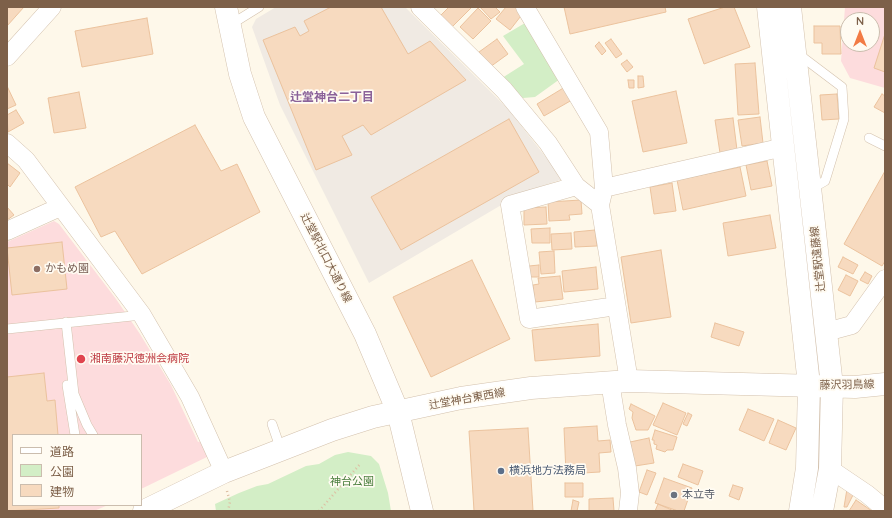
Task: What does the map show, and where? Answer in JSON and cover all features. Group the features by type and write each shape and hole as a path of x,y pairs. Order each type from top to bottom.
{"street":[{"path":"7,57 52,7"},
{"path":"420,7 504,90 548,143 576,186 600,206"},
{"path":"525,7 599,132 604,188 600,206 616,306 619,381 617,425 627,468 630,493 628,511"},
{"name":"辻堂駅遠藤線","path":"768,7 809,385 807,468 800,511"},
{"name":"辻堂駅遠藤線","path":"790,7 832,386 830,469 822,511"},
{"name":"辻堂駅北口大通り線","path":"228,16 240,74 254,117 365,334 398,412 422,511"},
{"path":"7,143 26,160 142,315 190,397 225,481"},
{"path":"604,188 784,147"},
{"path":"576,186 510,205 529,320 616,306"},
{"path":"7,231 60,206"},
{"path":"826,332 852,325 885,279"},
{"name":"辻堂神台東西線","path":"144,511 225,481 281,450 332,430 374,417 461,398 531,388 619,381 809,385"},
{"name":"藤沢羽鳥線","path":"809,385 855,387 885,384"},
{"path":"830,469 867,494 885,509"}],"lane":[{"path":"228,16 259,7"},
{"path":"796,52 842,88 844,119 825,181 810,190"},
{"path":"870,138 885,146"},
{"path":"7,328 142,315"},
{"path":"63,322 70,411 74,434"},
{"path":"63,322 74,394 92,434"},
{"path":"272,424 281,450"}],"path":[{"path":"319,511 362,463"},
{"path":"225,481 230,502 228,511"}],"shaded area":[{"path":"276,7 405,7 508,109 563,179 503,199 503,204 369,283 280,105 252,27 256,19"},
{"path":"845,7 885,7 885,88 850,78 841,61 842,52 880,52 880,12 845,12"},
{"name":"湘南藤沢徳洲会病院","path":"54,221 59,224 116,299 140,334 171,385 198,442 202,441 209,456 142,489 142,434 12,434 12,506 106,506 94,511 7,511 7,242"}],"green space":[{"path":"525,23 560,79 535,97 523,98 502,78 524,64 503,36"},
{"name":"神台公園","path":"348,452 371,456 379,464 388,493 391,511 216,511 215,504 239,493 257,486 268,484 306,466 319,464 335,455"}],"building":[{"path":"7,7 24,7 7,26"},
{"path":"331,7 381,7 408,54 430,41 466,80 371,135 363,125 342,136 352,155 316,170 263,40 295,27 300,36 309,31 304,21"},
{"path":"449,7 472,7 452,27 441,15"},
{"path":"480,7 495,7 500,12 491,19"},
{"path":"506,7 518,7 524,12 510,30 496,19"},
{"path":"564,7 665,7 666,12 570,34"},
{"path":"725,7 734,7 750,47 704,64 688,19"},
{"path":"478,8 491,21 473,39 460,27"},
{"path":"147,18 153,54 82,67 75,31"},
{"path":"814,26 840,26 841,54 822,54 822,43 814,43"},
{"path":"885,34 885,72 874,68"},
{"path":"497,39 508,54 490,67 479,52"},
{"path":"611,39 622,54 616,58 605,43"},
{"path":"599,42 606,51 602,55 595,46"},
{"path":"627,60 633,67 627,72 621,64"},
{"path":"755,63 759,114 738,115 735,64"},
{"path":"638,76 643,76 644,87 638,88"},
{"path":"628,80 634,80 634,88 629,88"},
{"path":"7,86 16,105 7,109"},
{"path":"565,87 572,100 544,116 537,104"},
{"path":"676,91 687,143 643,152 632,101"},
{"path":"79,92 86,128 54,133 48,98"},
{"path":"837,94 839,119 822,120 820,95"},
{"path":"882,94 885,96 885,113 874,107"},
{"path":"16,110 24,123 8,132 7,115"},
{"path":"760,117 763,143 742,146 738,120"},
{"path":"733,118 737,150 720,153 715,120"},
{"path":"509,119 539,172 401,250 371,197"},
{"path":"195,125 221,171 237,164 260,212 142,274 115,231 101,237 75,187"},
{"path":"767,161 772,186 751,190 746,165"},
{"path":"7,163 20,173 10,187 7,184"},
{"path":"740,167 746,196 683,210 677,180"},
{"path":"885,171 885,261 882,266 844,244"},
{"path":"672,183 676,211 654,214 650,187"},
{"path":"581,200 582,214 569,215 570,220 549,221 548,202"},
{"path":"7,207 14,215 7,220"},
{"path":"546,207 547,224 524,225 524,208"},
{"path":"770,215 776,248 728,256 723,223"},
{"path":"550,228 550,243 532,243 531,229"},
{"path":"595,230 597,246 575,247 574,232"},
{"path":"571,233 572,249 552,250 551,234"},
{"name":"かもめ園","path":"62,242 67,289 12,295 7,248"},
{"path":"661,250 671,317 631,323 621,257"},
{"path":"554,251 555,273 541,274 539,252"},
{"path":"843,257 858,265 853,274 838,267"},
{"path":"472,260 510,339 431,377 393,297"},
{"path":"539,265 539,277 530,277 529,266"},
{"path":"596,267 598,289 564,292 562,271"},
{"path":"865,272 872,276 868,284 860,280"},
{"path":"846,275 858,281 850,296 838,290"},
{"path":"560,276 563,299 535,302 533,285 539,284 538,278"},
{"path":"715,323 744,332 739,346 711,337"},
{"path":"598,324 600,356 535,361 532,330"},
{"path":"44,373 47,401 55,400 58,434 12,434 12,506 59,506 59,508 7,511 7,377"},
{"path":"663,403 686,413 677,435 653,425"},
{"path":"631,404 655,416 648,430 636,430 632,418 633,412 629,409"},
{"path":"748,409 774,419 764,441 739,430"},
{"path":"688,413 692,415 687,426 683,424"},
{"path":"778,420 796,428 786,450 769,443"},
{"path":"597,426 598,441 610,440 611,452 599,453 600,472 566,474 564,428"},
{"name":"横浜地方法務局","path":"528,428 533,511 474,511 469,431"},
{"path":"655,430 677,437 673,450 667,450 665,452 656,449 657,445 654,444 654,440 652,440"},
{"path":"649,438 654,463 635,466 630,442"},
{"path":"683,464 703,471 698,485 678,477"},
{"path":"647,470 656,473 647,495 639,492"},
{"name":"本立寺","path":"664,478 692,488 684,511 678,511 655,503"},
{"path":"565,483 583,483 583,497 565,497"},
{"path":"733,485 743,488 739,500 729,496"},
{"path":"847,489 854,493 847,507 844,507"},
{"path":"613,498 614,511 589,511 589,499"},
{"path":"573,500 579,502 577,511 571,511"},
{"path":"856,500 872,511 849,511"},
{"path":"658,504 674,511 655,511"}],"place":[{"name":"かもめ園","path":"37,269"},
{"name":"湘南藤沢徳洲会病院","path":"81,359"},
{"name":"横浜地方法務局","path":"501,471"},
{"name":"本立寺","path":"674,495"}],"district":[{"name":"辻堂神台二丁目","path":"332,97"}]}
